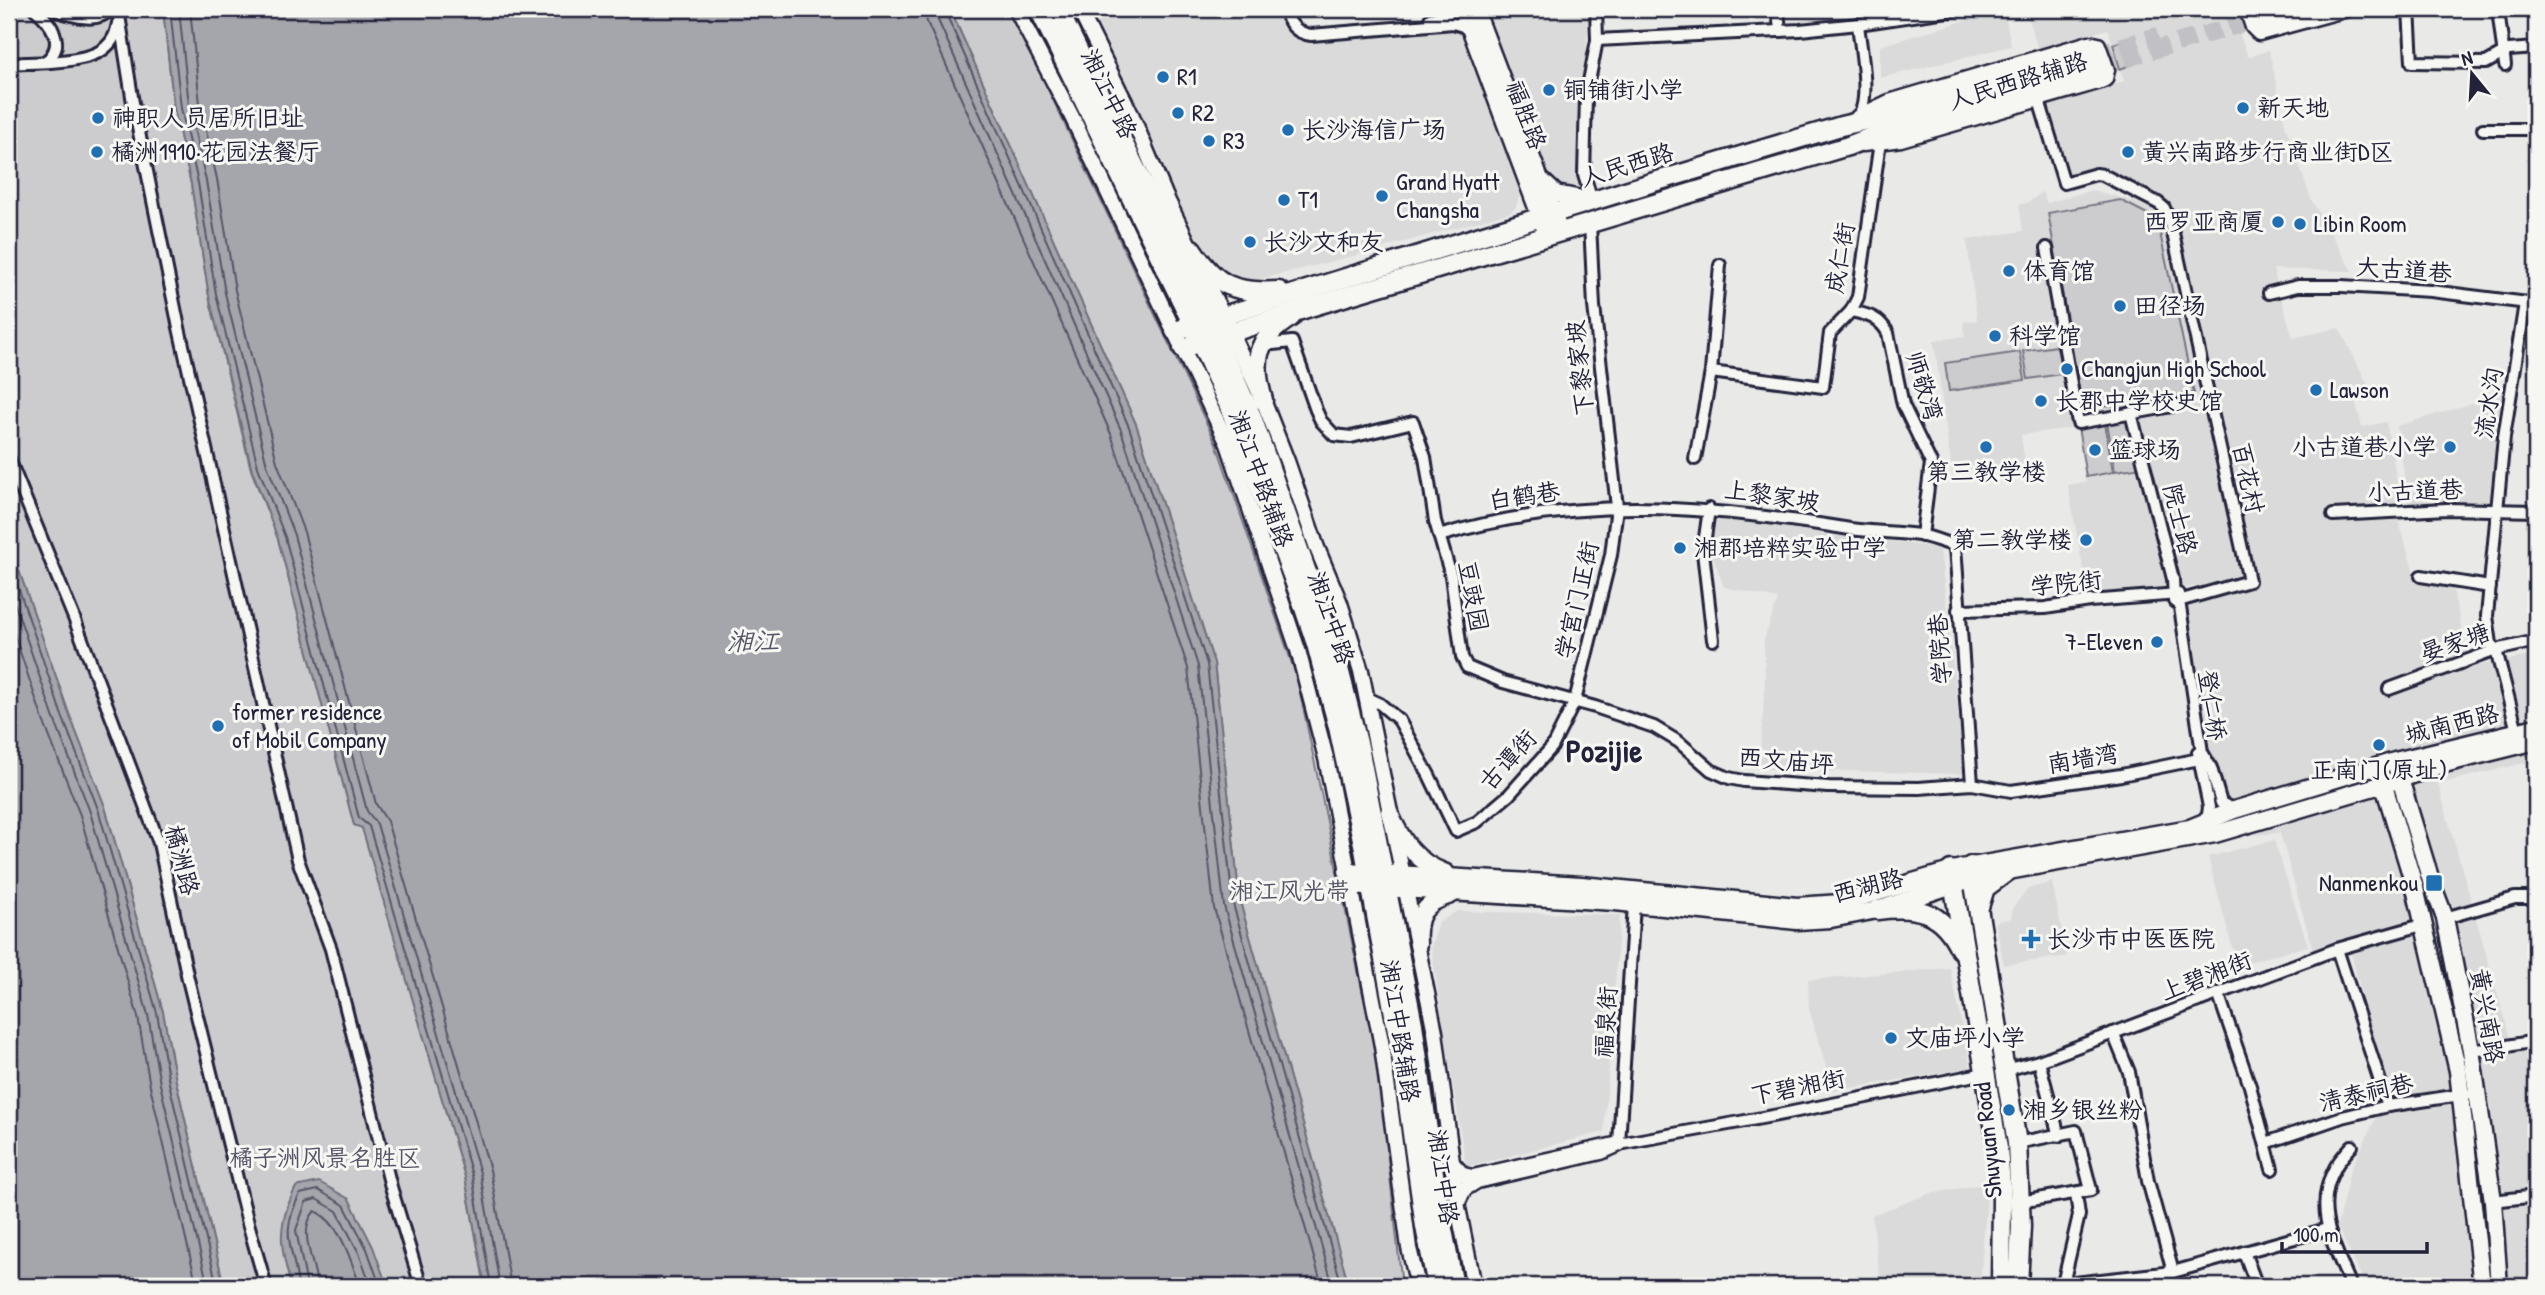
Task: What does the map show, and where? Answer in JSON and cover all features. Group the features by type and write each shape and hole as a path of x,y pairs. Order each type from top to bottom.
{"main road":[{"name":"湘江中路","path":"1039,9 1208,320"},
{"name":"湘江中路","path":"1058,9 1208,320 1208,340 1316,644 1338,727 1386,881 1413,1024 1439,1209 1454,1286"},
{"name":"福胜路","path":"1463,9 1470,32 1533,180"},
{"name":"福胜路","path":"1475,9 1554,234"},
{"path":"2253,14 2295,9"},
{"name":"人民西路","path":"1175,331 1848,122 1902,112 2097,60 1896,127 1848,146 1208,340"},
{"path":"1507,227 1524,209 1533,180 1556,194 1592,201"},
{"path":"1192,249 1210,274 1242,291 1279,290 1327,283"},
{"path":"1263,400 1256,362 1262,345 1282,323 1310,307"},
{"name":"城南西路","path":"2379,766 2536,727"},
{"name":"城南西路","path":"2384,784 2440,765 2536,741"},
{"name":"黄兴南路","path":"2395,761 2445,918 2471,1050 2469,1094 2482,1286"},
{"path":"2410,811 2410,794 2416,781 2425,772 2440,765"},
{"name":"西湖路","path":"1386,881 1469,879 1581,885 1797,906 1842,903 1973,872 2182,830 2234,810 2379,766"},
{"name":"黄兴南路","path":"2379,766 2415,888 2458,1071 2469,1094 2493,1201 2499,1286"},
{"name":"西湖路","path":"1973,872 2008,871 2215,834 2384,784"},
{"path":"2345,796 2373,796 2384,803 2393,814"},
{"path":"1389,812 1403,841 1422,862 1435,869 1469,879"},
{"path":"1979,911 1985,888 2008,871"},
{"name":"Shuyuan Road","path":"1973,872 2017,1143 2020,1202 2018,1286"},
{"name":"西湖路","path":"1349,878 1458,893 1634,904 1797,921 1846,917 1877,910 1952,878"},
{"name":"Shuyuan Road","path":"1952,878 1996,1131 2001,1183 2001,1286"},
{"name":"湘江中路","path":"1386,881 1400,1047 1425,1227 1437,1286"},
{"path":"1418,944 1418,921 1426,907 1439,899 1458,893"},
{"path":"1877,910 1912,908 1936,917 1955,938 1968,966"}],"street":[{"path":"35,9 51,27 57,42 56,50 46,61"},
{"path":"52,9 90,18 116,11"},
{"name":"湘江中路辅路","path":"1016,9 1072,117 1175,331 1208,340 1263,400 1340,603 1367,698 1389,812 1386,881 1418,944 1440,1062 1458,1204 1474,1286"},
{"name":"湘江中路辅路","path":"1079,9 1131,114 1192,249 1208,320 1208,340 1228,444 1298,650 1326,758 1382,1046 1408,1240 1418,1286"},
{"path":"1285,9 1286,16 1296,30 1311,35 1453,23 1464,26 1470,32"},
{"path":"1290,9 1299,26 1312,30 1433,19 1444,16 1452,9"},
{"path":"1592,201 1584,175 1586,97 1597,40 1596,9"},
{"path":"1778,9 1780,30"},
{"path":"1597,40 1858,24 1960,9"},
{"path":"2253,14 2253,27 2259,33 2347,9"},
{"path":"2409,9 2412,62 2486,63 2504,51 2536,48"},
{"path":"2498,9 2505,65"},
{"path":"9,64 85,57 105,49 115,36 116,11"},
{"path":"116,11 178,323 298,860 331,949 391,1187 421,1286"},
{"path":"1848,122 1861,113 1864,100 1858,24"},
{"name":"人民西路辅路","path":"1848,122 1901,99 2088,43 2098,45 2107,70 2105,79 2039,100 1900,139 1848,146"},
{"name":"百花村","path":"2039,100 2063,183 2096,174 2110,177 2158,203 2168,215 2249,581"},
{"path":"2483,129 2536,129"},
{"name":"成仁街","path":"1711,372 1823,387 1830,333 1851,311 1858,297 1881,142"},
{"name":"下黎家坡","path":"1590,223 1594,306 1617,507"},
{"path":"2047,248 2078,423 2132,416 2178,405"},
{"path":"1695,459 1711,372 1720,265"},
{"name":"大古道巷","path":"2269,293 2298,286 2341,286 2431,291 2531,303"},
{"name":"流水沟","path":"2517,731 2488,629 2504,437 2531,303"},
{"name":"师敬湾","path":"1851,311 1882,322 1888,333 1903,405 1931,463 1922,536"},
{"name":"豆豉园","path":"1262,345 1292,342 1316,410 1321,421 1334,435 1351,437 1413,422 1425,457 1439,536 1451,576 1462,657 1467,667 1503,682 1575,701"},
{"name":"院士路","path":"2132,416 2176,598"},
{"name":"橘洲路","path":"9,459 74,618 159,843 188,979 266,1286"},
{"name":"上黎家坡","path":"1617,507 1709,509 1873,532 1922,536"},
{"name":"白鹤巷","path":"1439,536 1477,524 1563,511 1617,507"},
{"name":"学宫门正街","path":"1575,701 1611,555 1617,507"},
{"path":"1709,509 1703,552 1713,640"},
{"name":"小古道巷","path":"2333,516 2447,509 2536,510"},
{"name":"学院巷","path":"1922,536 1955,546 1972,784"},
{"path":"2421,576 2490,587"},
{"name":"学院街","path":"1958,610 2045,608 2090,601 2176,598 2249,581"},
{"name":"登仁桥","path":"2176,598 2199,759 2209,807 2207,822"},
{"name":"登仁桥","path":"2176,598 2202,752 2211,768 2221,803 2234,810"},
{"name":"晏家塘","path":"2389,689 2496,650 2536,641"},
{"name":"古谭街","path":"1367,698 1380,704 1399,720 1456,831 1477,822 1509,794 1552,747 1575,701"},
{"name":"西文庙坪","path":"1575,701 1654,727 1679,742 1711,771 1729,778 1828,787 1919,788 1972,784"},
{"name":"南墙湾","path":"1972,784 2011,791 2120,775 2199,759"},
{"path":"2445,918 2515,898 2536,898"},
{"name":"福泉街","path":"1619,1144 1634,904"},
{"name":"上碧湘街","path":"2005,1070 2039,1060 2337,949 2422,926"},
{"path":"2337,949 2388,1106"},
{"path":"2218,993 2272,1169"},
{"path":"2113,1033 2129,1072 2148,1181 2173,1272"},
{"path":"2471,1050 2536,1041"},
{"path":"2039,1060 2059,1136"},
{"name":"下碧湘街","path":"1452,1163 1458,1172 1473,1177 1619,1144 1986,1073"},
{"name":"清泰祠巷","path":"2266,1143 2342,1117 2388,1106 2469,1094"},
{"path":"2017,1143 2076,1131 2091,1190 2020,1202"},
{"name":"下碧湘街","path":"1458,1204 1464,1189 1477,1181 1601,1152 1619,1144"},
{"path":"2351,1286 2327,1228 2325,1203 2335,1168 2352,1146"},
{"path":"2063,1284 2079,1215 2076,1194"},
{"path":"2493,1201 2536,1196"},
{"path":"2047,1286 2173,1272 2327,1228"},
{"path":"2244,1252 2257,1286"}],"shaded area":[{"path":"1088,9 1280,9 1296,35 1456,28 1519,186 1516,207 1511,212 1249,282 1217,269 1200,250"},
{"name":"铜铺街小学","path":"1484,9 1556,9 1557,16 1588,14 1582,186 1565,190 1559,188 1547,176"},
{"path":"2004,9 2011,46 1880,78 1880,46"},
{"path":"2026,9 2230,9 2248,57 2269,50 2285,125 2311,199 2352,271 2273,269 2293,338 2339,328 2369,387 2353,391 2362,427 2386,422 2401,503 2348,519 2398,518 2416,580 2452,586 2470,667 2536,655 2536,760 2438,784 2510,1038 2512,1054 2536,1049 2536,1186 2529,1187 2536,1188 2536,1286 2366,1286 2337,1226 2350,1171 2387,1096 2347,937 2313,950 2280,833 2246,835 2240,812 2226,801 2217,770 2208,752 2185,599 2248,581 2168,215 2110,177 2064,183 2041,106 2124,81 2108,29 2045,48 2037,47"},
{"name":"Changjun High School","path":"2092,190 2162,209 2240,579 2168,591 2088,596 2068,485 2086,482 2078,427 2021,435 2025,463 1952,473 1934,341 1965,336 1963,322 1977,320 1967,240 2023,231 2019,205 2029,202 2042,192 2047,203"},
{"name":"小古道巷小学","path":"2507,393 2495,497 2492,502 2484,506 2409,509 2397,426"},
{"path":"1714,518 1940,548 1965,774 1759,769 1765,683 1764,640 1778,599 1724,587 1712,554"},
{"path":"2274,840 2308,946 2237,965 2208,857"},
{"name":"长沙市中医医院","path":"2052,882 2067,956 2004,965 1995,922 2011,918 2013,907 2028,889"},
{"path":"1457,911 1620,915 1604,1132 1466,1167 1431,947 1438,923"},
{"name":"文庙坪小学","path":"1950,968 1971,1068 1833,1091 1809,1009 1808,980"},
{"path":"1988,1183 1980,1283 1881,1286 1872,1215 1929,1194"}],"green space":[{"name":"橘子洲风景名胜区","path":"9,9 163,9 174,109 191,184 209,296 251,470 278,539 354,825 362,827 465,1177 485,1286 224,1286 176,1081 163,1012 105,807 9,542"},
{"name":"湘江风光带","path":"950,9 1010,9 1216,443 1297,678 1378,1066 1402,1286 1349,1286 1240,902 1214,663 1136,424"},
{"path":"2126,40 2134,64 2120,69 2113,44"},
{"name":"田径场","path":"2120,200 2157,219 2194,393 2083,410 2048,213"},
{"path":"2057,346 2062,374 2028,379 2023,351"},
{"path":"2020,352 2025,380 1949,391 1945,363"},
{"name":"篮球场","path":"2132,418 2142,467 2115,471 2107,422"},
{"name":"篮球场","path":"2105,423 2113,472 2086,477 2078,427"}],"water":[{"name":"湘江","path":"163,9 950,9 1136,424 1214,663 1240,902 1349,1286 485,1286 465,1177 362,828 354,825 278,539 252,470 209,296 191,184 174,109"},
{"path":"9,542 105,807 163,1012 176,1081 224,1286 9,1286"},
{"path":"319,1182 349,1199 373,1247 387,1286 291,1286 282,1247 285,1214 296,1187"}],"tunnel":[{"path":"2099,66 2258,19"},
{"path":"2095,54 2158,36"}],"place":[{"name":"R1","path":"1163,77"},
{"name":"铜铺街小学","path":"1549,90"},
{"name":"新天地","path":"2243,108"},
{"name":"R2","path":"1178,113"},
{"name":"神职人员居所旧址","path":"98,118"},
{"name":"长沙海信广场","path":"1288,130"},
{"name":"R3","path":"1209,141"},
{"name":"橘洲1910·花园法餐厅","path":"97,152"},
{"name":"黄兴南路步行商业街D区","path":"2128,152"},
{"name":"Grand Hyatt Changsha","path":"1382,196"},
{"name":"T1","path":"1284,200"},
{"name":"西罗亚商厦","path":"2278,222"},
{"name":"Libin Room","path":"2300,224"},
{"name":"长沙文和友","path":"1250,242"},
{"name":"体育馆","path":"2009,271"},
{"name":"田径场","path":"2120,306"},
{"name":"科学馆","path":"1995,336"},
{"name":"Changjun High School","path":"2067,369"},
{"name":"Lawson","path":"2316,390"},
{"name":"长郡中学校史馆","path":"2041,401"},
{"name":"第三教学楼","path":"1986,447"},
{"name":"小古道巷小学","path":"2450,447"},
{"name":"篮球场","path":"2095,450"},
{"name":"第二教学楼","path":"2086,540"},
{"name":"湘郡培粹实验中学","path":"1680,548"},
{"name":"7-Eleven","path":"2157,642"},
{"name":"former residence of Mobil Company","path":"218,726"},
{"name":"正南门(原址)","path":"2379,745"},
{"name":"Nanmenkou","path":"2434,883"},
{"name":"长沙市中医医院","path":"2031,939"},
{"name":"文庙坪小学","path":"1891,1038"},
{"name":"湘乡银丝粉","path":"2009,1110"}],"district":[{"name":"Pozijie","path":"1604,751"}]}
